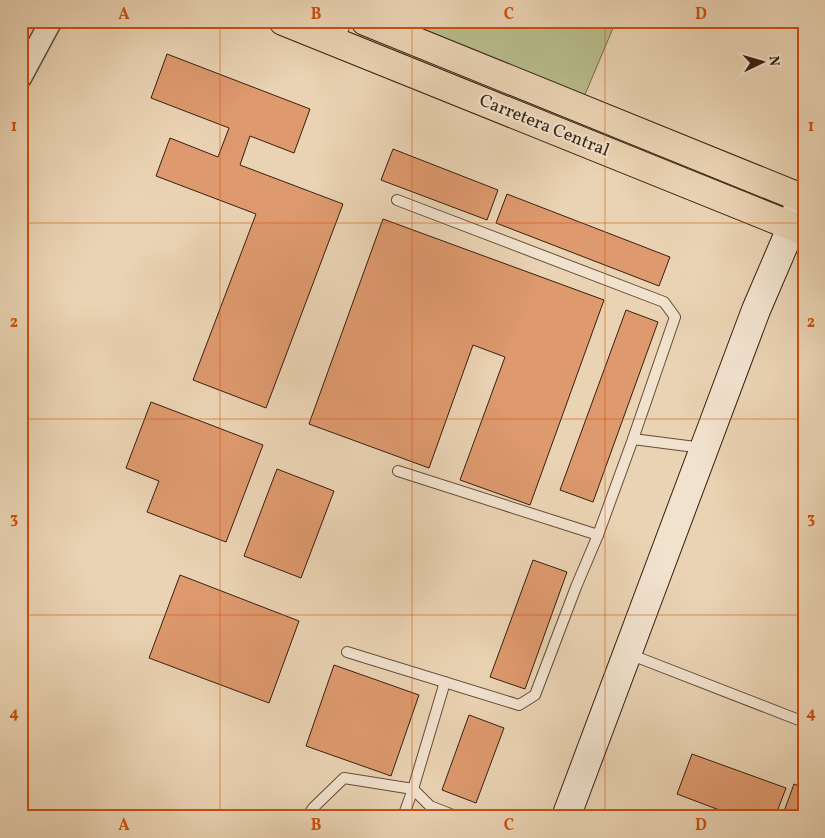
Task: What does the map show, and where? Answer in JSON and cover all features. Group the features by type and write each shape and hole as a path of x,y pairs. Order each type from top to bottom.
{"highway":[{"name":"Carretera Central","path":"283,21 342,32 798,229"},
{"name":"Carretera Central","path":"365,21 803,198"}],"street":[{"path":"21,77 51,21"},
{"path":"566,817 756,310 798,229 803,198"}],"lane":[{"path":"346,652 519,705 535,695 576,586 598,535 675,317 664,302 397,200"},
{"path":"633,439 704,448"},
{"path":"398,472 598,535"},
{"path":"628,653 804,722"},
{"path":"403,817 445,682"},
{"path":"308,817 313,808 344,778 413,789 430,806 458,817"}],"green space":[{"path":"388,21 616,21 584,97"}],"building":[{"path":"167,54 310,109 294,153 250,136 240,165 343,204 266,408 193,380 256,214 156,176 170,138 218,157 229,128 151,98"},
{"path":"393,149 498,190 487,220 381,180"},
{"path":"507,194 670,257 659,286 496,223"},
{"path":"383,219 604,300 530,505 460,480 505,357 473,345 429,468 309,424"},
{"path":"626,310 658,322 593,502 560,490"},
{"path":"151,402 263,445 226,542 147,512 159,481 126,468"},
{"path":"277,469 334,491 301,578 244,556"},
{"path":"533,560 567,572 525,689 490,677"},
{"path":"180,575 299,621 269,703 149,658"},
{"path":"334,665 419,695 391,776 306,746"},
{"path":"469,715 504,728 476,803 442,790"},
{"path":"692,754 786,788 775,817 738,817 677,794"},
{"path":"794,784 804,788 804,817 782,817"}]}
